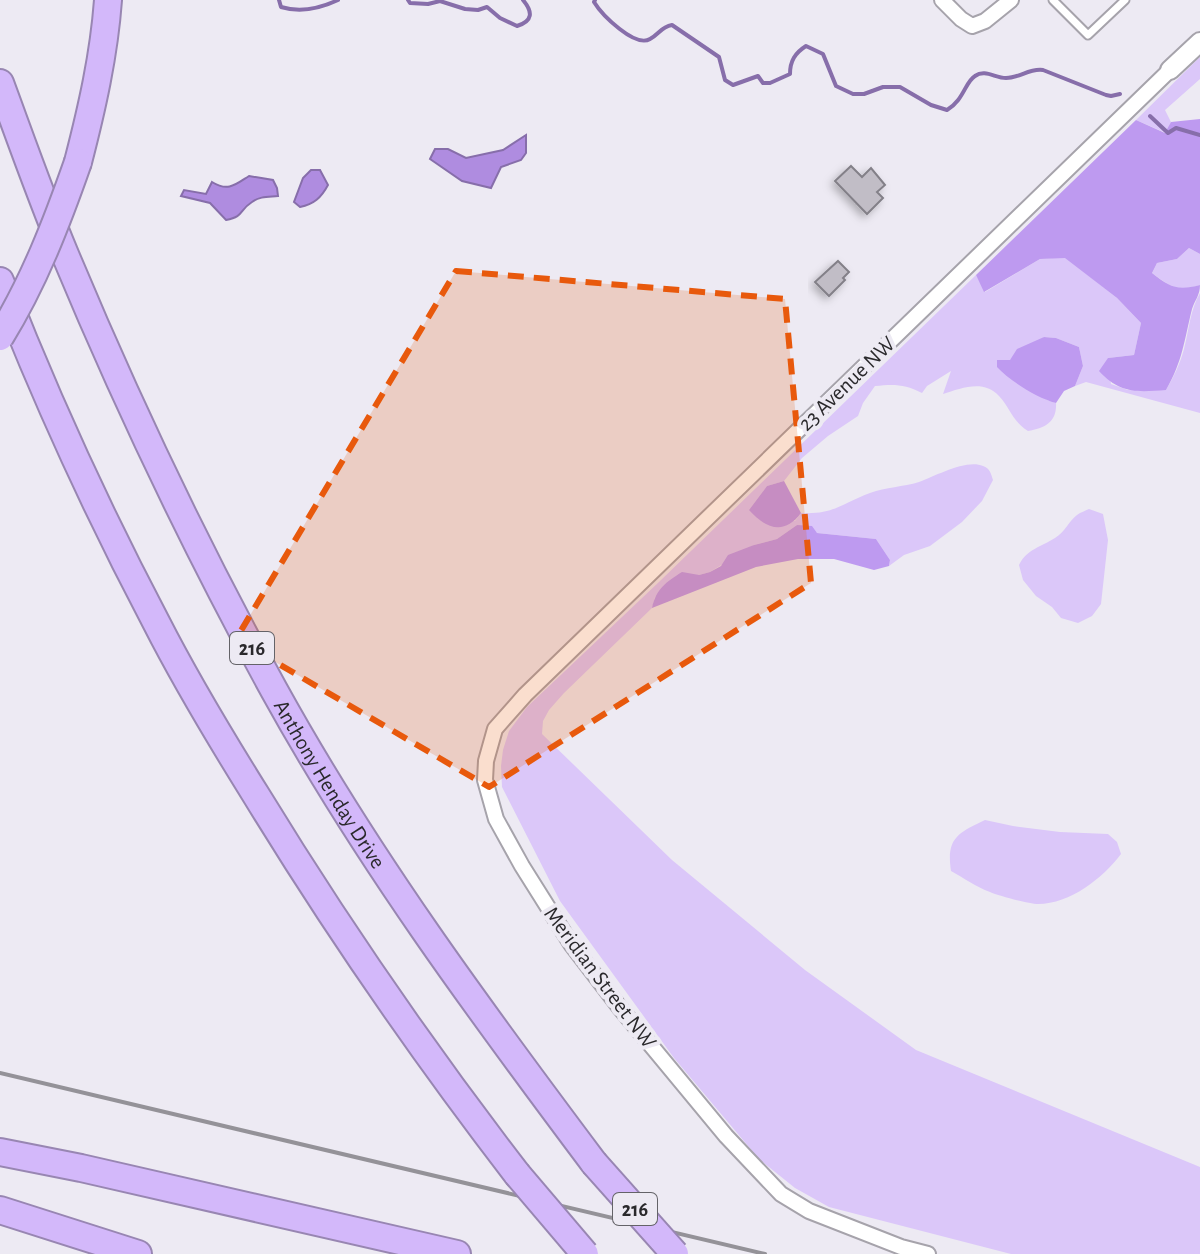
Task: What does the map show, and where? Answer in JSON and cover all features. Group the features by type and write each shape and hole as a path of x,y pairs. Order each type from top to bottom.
{"highway":[{"path":"0,337 46,249 78,162 100,67 108,0"},
{"name":"Anthony Henday Drive","path":"0,83 63,251 137,420 274,691 343,806 443,957 594,1163 675,1254"},
{"path":"0,281 79,465 156,622 218,733 305,875 392,1004 517,1174 585,1254"},
{"path":"0,1152 457,1254"},
{"path":"0,1210 138,1254"}],"street":[{"path":"942,0 967,24 976,25 1011,0"},
{"name":"23 Avenue NW","path":"495,729 537,684 1200,42"},
{"name":"Meridian Street NW","path":"495,729 486,761 485,780 496,819 571,944 620,1008 726,1136 781,1194 809,1211 901,1247 928,1254"}],"lane":[{"path":"1053,0 1088,35 1125,0"}],"highlighted area":[{"path":"456,271 785,299 811,583 489,787 236,639"}],"shaded area":[{"path":"1200,57 1200,79 1165,110 1171,122 1166,133 1136,120"},
{"path":"1200,119 1200,254 1189,248 1177,259 1157,263 1152,273 1174,286 1185,288 1200,285 1180,360 1166,390 1122,388 1099,371 1108,358 1134,355 1141,323 1117,298 1065,258 1040,259 984,292 976,275 1136,120 1165,133 1171,122"},
{"path":"526,135 526,153 521,160 501,167 491,188 462,181 430,159 435,149 448,149 466,158 503,150"},
{"path":"311,170 320,170 328,185 317,200 300,207 294,202 303,178"},
{"path":"249,176 273,180 278,196 255,200 239,215 226,220 210,203 181,196 184,190 206,194 212,182 227,187"},
{"path":"1189,248 1200,254 1200,285 1174,287 1152,273 1157,263 1177,259"},
{"path":"1065,257 1117,298 1141,323 1134,355 1108,358 1111,384 1128,390 1166,390 1181,360 1200,293 1200,413 1086,382 1075,386 1083,366 1079,347 1044,337 1010,360 997,360 1047,400 1056,403 1052,419 1034,430 1028,431 1023,427 999,396 986,388 972,386 943,394 951,371 927,386 922,393 899,385 875,386 858,416 802,458 784,481 767,486 749,510 795,521 801,513 830,510 882,489 919,482 960,466 976,464 985,467 993,480 982,501 962,522 930,546 904,555 889,566 890,560 876,539 817,533 797,525 777,539 754,545 710,572 655,597 652,608 549,710 543,721 542,734 672,860 805,970 916,1050 1200,1167 1200,1254 1011,1254 829,1207 795,1188 759,1159 674,1058 560,901 502,787 503,750 509,731 527,707 976,275 985,292 1040,259"},
{"path":"1044,337 1079,347 1083,366 1075,386 1064,391 1056,403 1024,388 997,367 997,360 1010,360 1017,349"},
{"path":"784,481 801,513 788,525 775,527 761,521 749,510 767,486"},
{"path":"1089,509 1103,514 1108,540 1101,604 1092,616 1078,623 1061,618 1036,596 1023,580 1019,565 1030,552 1058,536 1077,515"},
{"path":"797,525 812,526 817,533 876,539 890,560 889,566 874,570 834,559 798,559 756,567 652,608 662,587 682,572 699,575 710,572 721,566 728,555 777,539"},
{"path":"985,820 1060,832 1108,834 1117,842 1121,854 1105,872 1074,895 1038,904 1014,900 985,890 951,871 950,851 956,838"}],"building":[{"path":"851,166 862,177 871,168 885,185 877,192 883,198 867,214 835,181"},
{"path":"838,261 849,272 829,296 815,282"}],"waterway":[{"path":"279,0 281,7 303,10 338,0"},
{"path":"408,0 410,3 428,4 440,1 465,9 487,7 517,26 530,16 523,0"},
{"path":"595,0 611,22 636,39 650,39 672,25 719,57 725,80 733,85 758,76 763,83 770,83 790,74 794,58 806,46 823,54 836,86 853,94 864,94 883,87 900,87 931,105 947,110 972,79 983,73 1006,78 1043,70 1106,95 1120,94"},
{"path":"1150,116 1168,133 1176,128 1200,135"}],"railway":[{"path":"0,1073 765,1254"}]}
